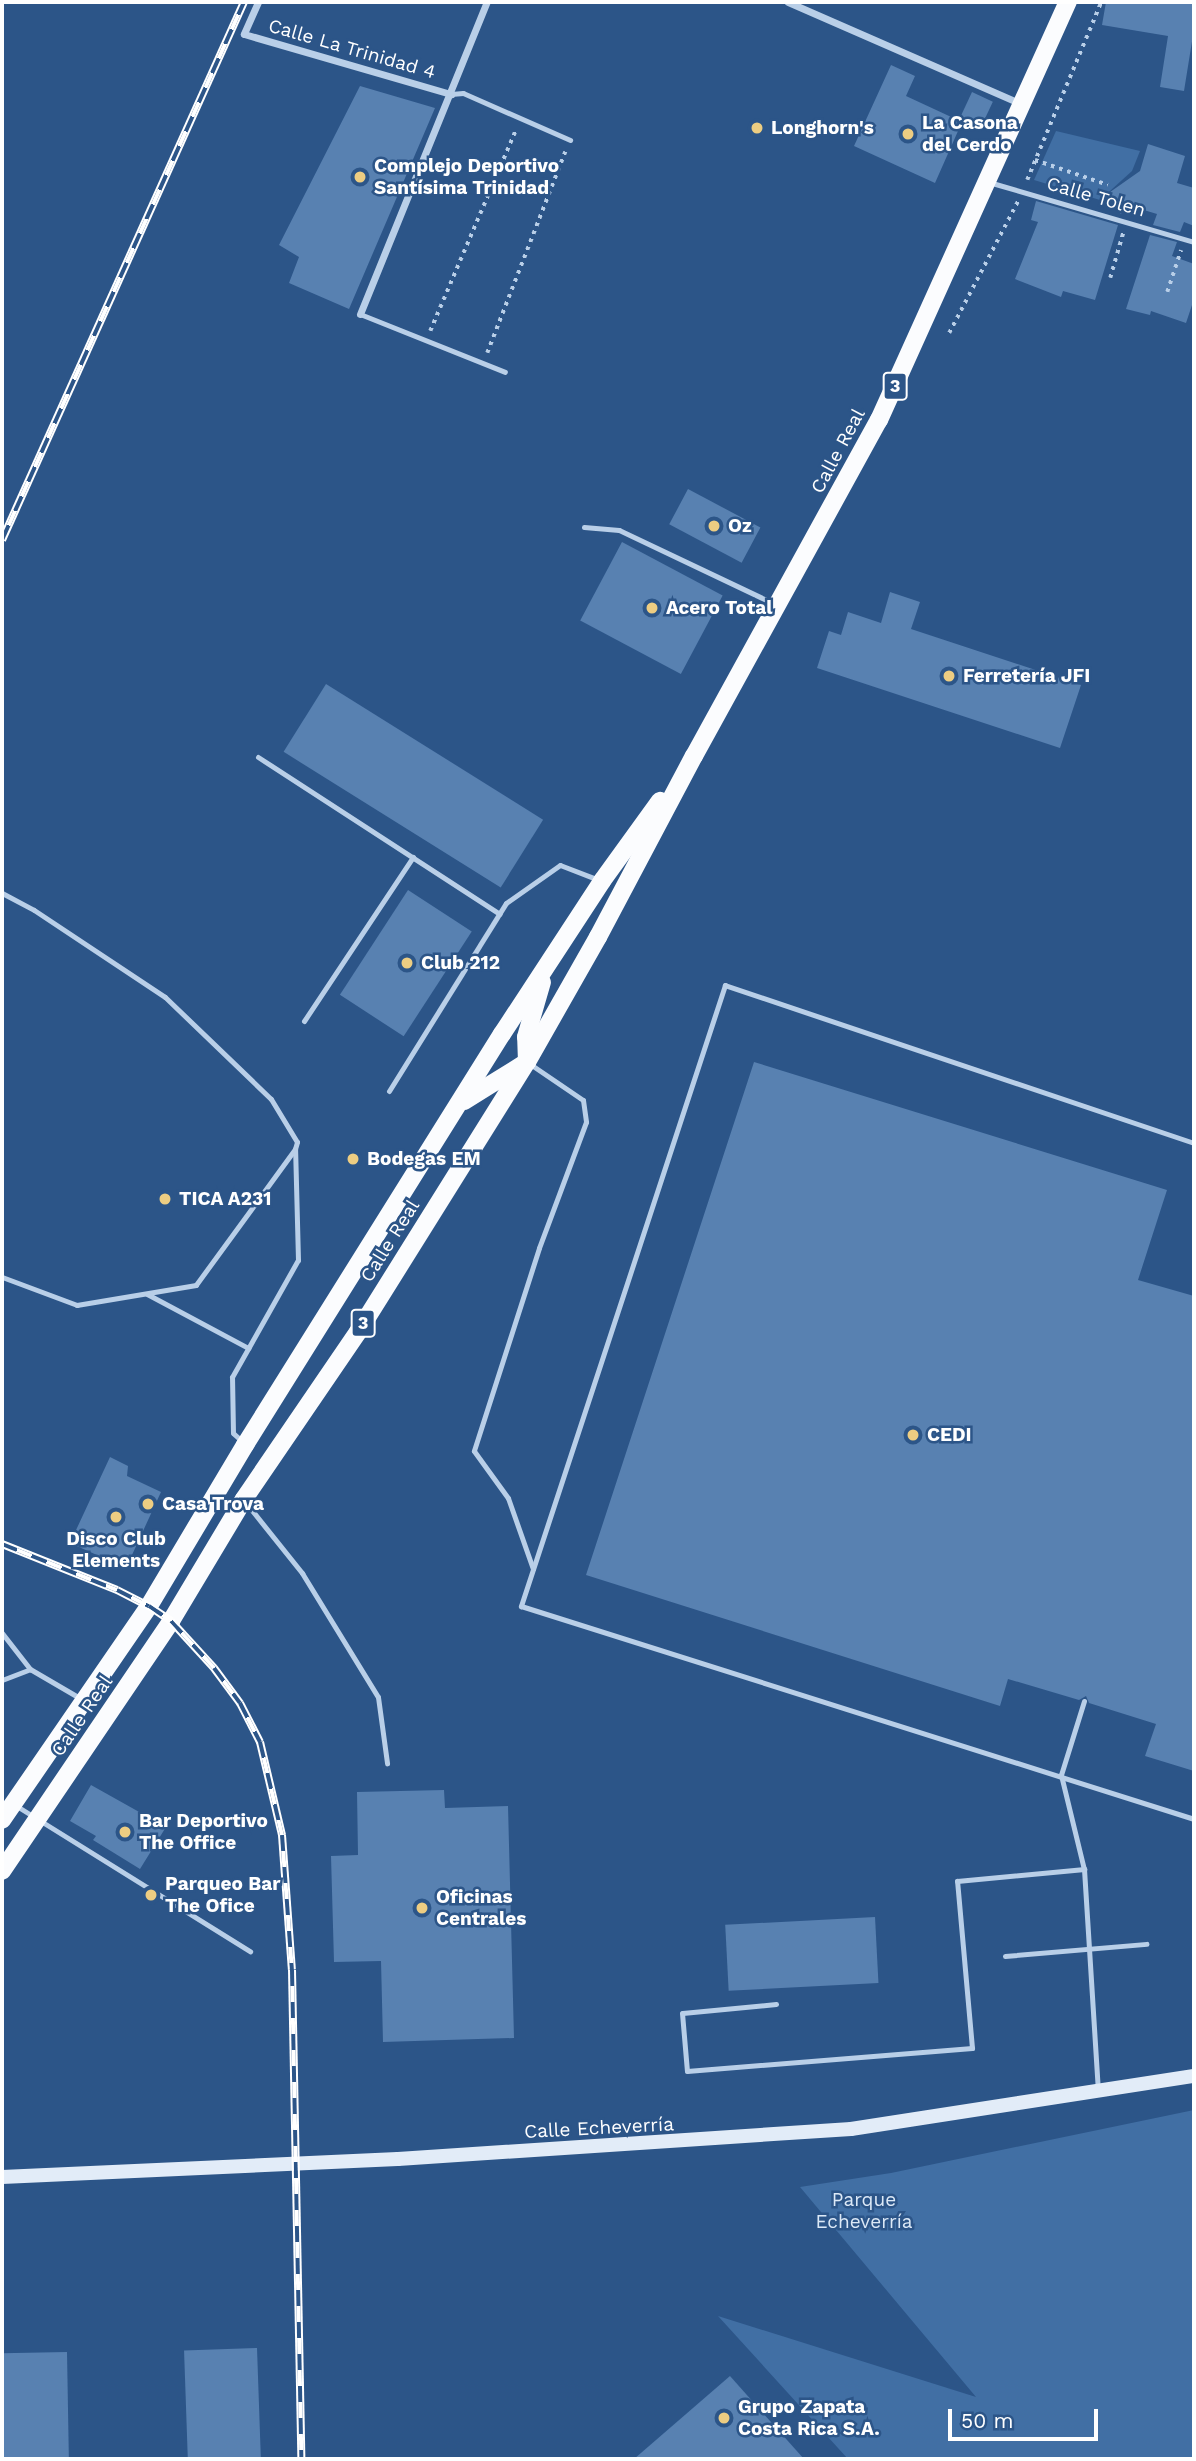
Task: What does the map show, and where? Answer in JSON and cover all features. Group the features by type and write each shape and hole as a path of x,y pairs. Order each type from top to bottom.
{"main road":[{"name":"Calle Real","path":"2,1871 171,1621 244,1499 358,1332 527,1062 598,937 879,420 989,182 1068,2"},
{"name":"Calle Real","path":"2,1821 149,1606 245,1444 546,967 602,881 694,756"},
{"path":"456,1108 484,1087 527,1062 526,1037 546,967"}],"street":[{"name":"Calle La Trinidad 4","path":"258,2 244,34 451,94"},
{"path":"360,314 487,2"},
{"path":"788,2 1022,104"},
{"name":"Calle Echeverría","path":"2,2177 398,2159 851,2129 1098,2093 1194,2076"}],"lane":[{"path":"451,94 463,93 570,140"},
{"name":"Calle Tolen","path":"989,182 1194,242"},
{"path":"360,314 505,372"},
{"path":"584,527 619,530 779,606"},
{"path":"258,757 500,914"},
{"path":"304,1021 413,858"},
{"path":"390,1091 506,903 560,865 602,881"},
{"path":"2,893 34,910 165,997 271,1099 297,1142 298,1260 232,1377 233,1433 245,1444"},
{"path":"1194,1143 725,985 521,1605 1194,1819"},
{"path":"527,1062 583,1100 586,1122 539,1248 474,1451 508,1498 533,1569"},
{"path":"2,1277 77,1305 196,1285 295,1149"},
{"path":"147,1293 248,1348"},
{"path":"244,1499 302,1573 378,1698 387,1763"},
{"path":"2,1633 30,1669 84,1700"},
{"path":"2,1680 30,1669"},
{"path":"1084,1701 1061,1775 1084,1869 1098,2093"},
{"path":"13,1804 250,1951"},
{"path":"776,2004 682,2013 687,2071 972,2048 957,1881 1084,1869"},
{"path":"1005,1956 1146,1944"}],"path":[{"path":"1025,184 1101,2"},
{"path":"426,340 521,117"},
{"path":"483,363 570,140"},
{"path":"1035,160 1108,185"},
{"path":"949,333 1020,196"},
{"path":"1110,278 1124,228"},
{"path":"1167,292 1183,245"}],"green space":[{"path":"1056,131 1140,151 1132,171 1100,200 1034,180"},
{"name":"Parque Echeverría","path":"1194,2110 1194,2459 848,2459 718,2316 976,2397 800,2187 891,2173"}],"building":[{"path":"1106,2 1194,2 1194,29 1184,91 1160,87 1168,36 1102,25"},
{"name":"La Casona del Cerdo","path":"891,65 915,76 906,96 962,122 935,183 854,146"},
{"name":"Complejo Deportivo Santísima Trinidad","path":"360,86 435,108 349,309 289,283 299,257 279,245"},
{"path":"972,92 993,102 981,127 960,117"},
{"path":"1148,144 1185,156 1177,183 1194,188 1194,226 1184,222 1180,232 1153,225 1157,214 1124,204 1121,214 1111,200 1103,197 1140,171"},
{"path":"1036,201 1118,225 1095,300 1063,291 1061,297 1015,279 1038,222 1031,220"},
{"path":"1150,235 1177,242 1172,256 1194,264 1194,299 1186,323 1151,311 1150,315 1126,309"},
{"name":"Oz","path":"688,489 760,527 742,563 669,524"},
{"name":"Acero Total","path":"622,542 723,596 681,674 580,621"},
{"name":"Ferretería JFI","path":"890,592 920,602 911,629 1081,685 1060,748 817,668 829,631 841,635 848,612 881,623"},
{"path":"326,684 543,820 501,888 284,752"},
{"name":"Club 212","path":"408,890 472,931 404,1036 340,995"},
{"name":"CEDI","path":"754,1062 1167,1190 1138,1280 1194,1296 1194,1771 1145,1756 1156,1724 1089,1703 1086,1696 1079,1700 1008,1679 1000,1706 586,1575"},
{"name":"Disco Club Elements","path":"110,1457 128,1466 127,1476 161,1492 126,1568 70,1543"},
{"name":"Bar Deportivo The Office","path":"91,1785 166,1827 140,1869 93,1840 96,1836 70,1821"},
{"name":"Oficinas Centrales","path":"444,1790 445,1808 508,1806 514,2038 383,2042 381,1961 334,1962 331,1856 358,1855 357,1792"},
{"path":"875,1917 878,1983 729,1991 725,1925"},
{"path":"257,2348 261,2459 188,2459 184,2351"},
{"path":"67,2352 69,2459 4,2459 2,2353"},
{"name":"Grupo Zapata Costa Rica S.A.","path":"730,2376 804,2459 634,2459"}],"railway":[{"path":"2,540 244,2"},
{"path":"2,1544 117,1590 171,1621 214,1668 240,1703 260,1742 282,1835 292,1970 301,2459"}],"place":[{"name":"Longhorn's","path":"757,128"},
{"name":"La Casona del Cerdo","path":"908,134"},
{"name":"Complejo Deportivo Santísima Trinidad","path":"360,177"},
{"name":"Oz","path":"714,526"},
{"name":"Acero Total","path":"652,608"},
{"name":"Ferretería JFI","path":"949,676"},
{"name":"Club 212","path":"407,963"},
{"name":"Bodegas EM","path":"353,1159"},
{"name":"TICA A231","path":"165,1199"},
{"name":"CEDI","path":"913,1435"},
{"name":"Casa Trova","path":"148,1504"},
{"name":"Disco Club Elements","path":"116,1517"},
{"name":"Bar Deportivo The Office","path":"125,1832"},
{"name":"Parqueo Bar The Ofice","path":"151,1895"},
{"name":"Oficinas Centrales","path":"422,1908"},
{"name":"Grupo Zapata Costa Rica S.A.","path":"724,2418"}]}
